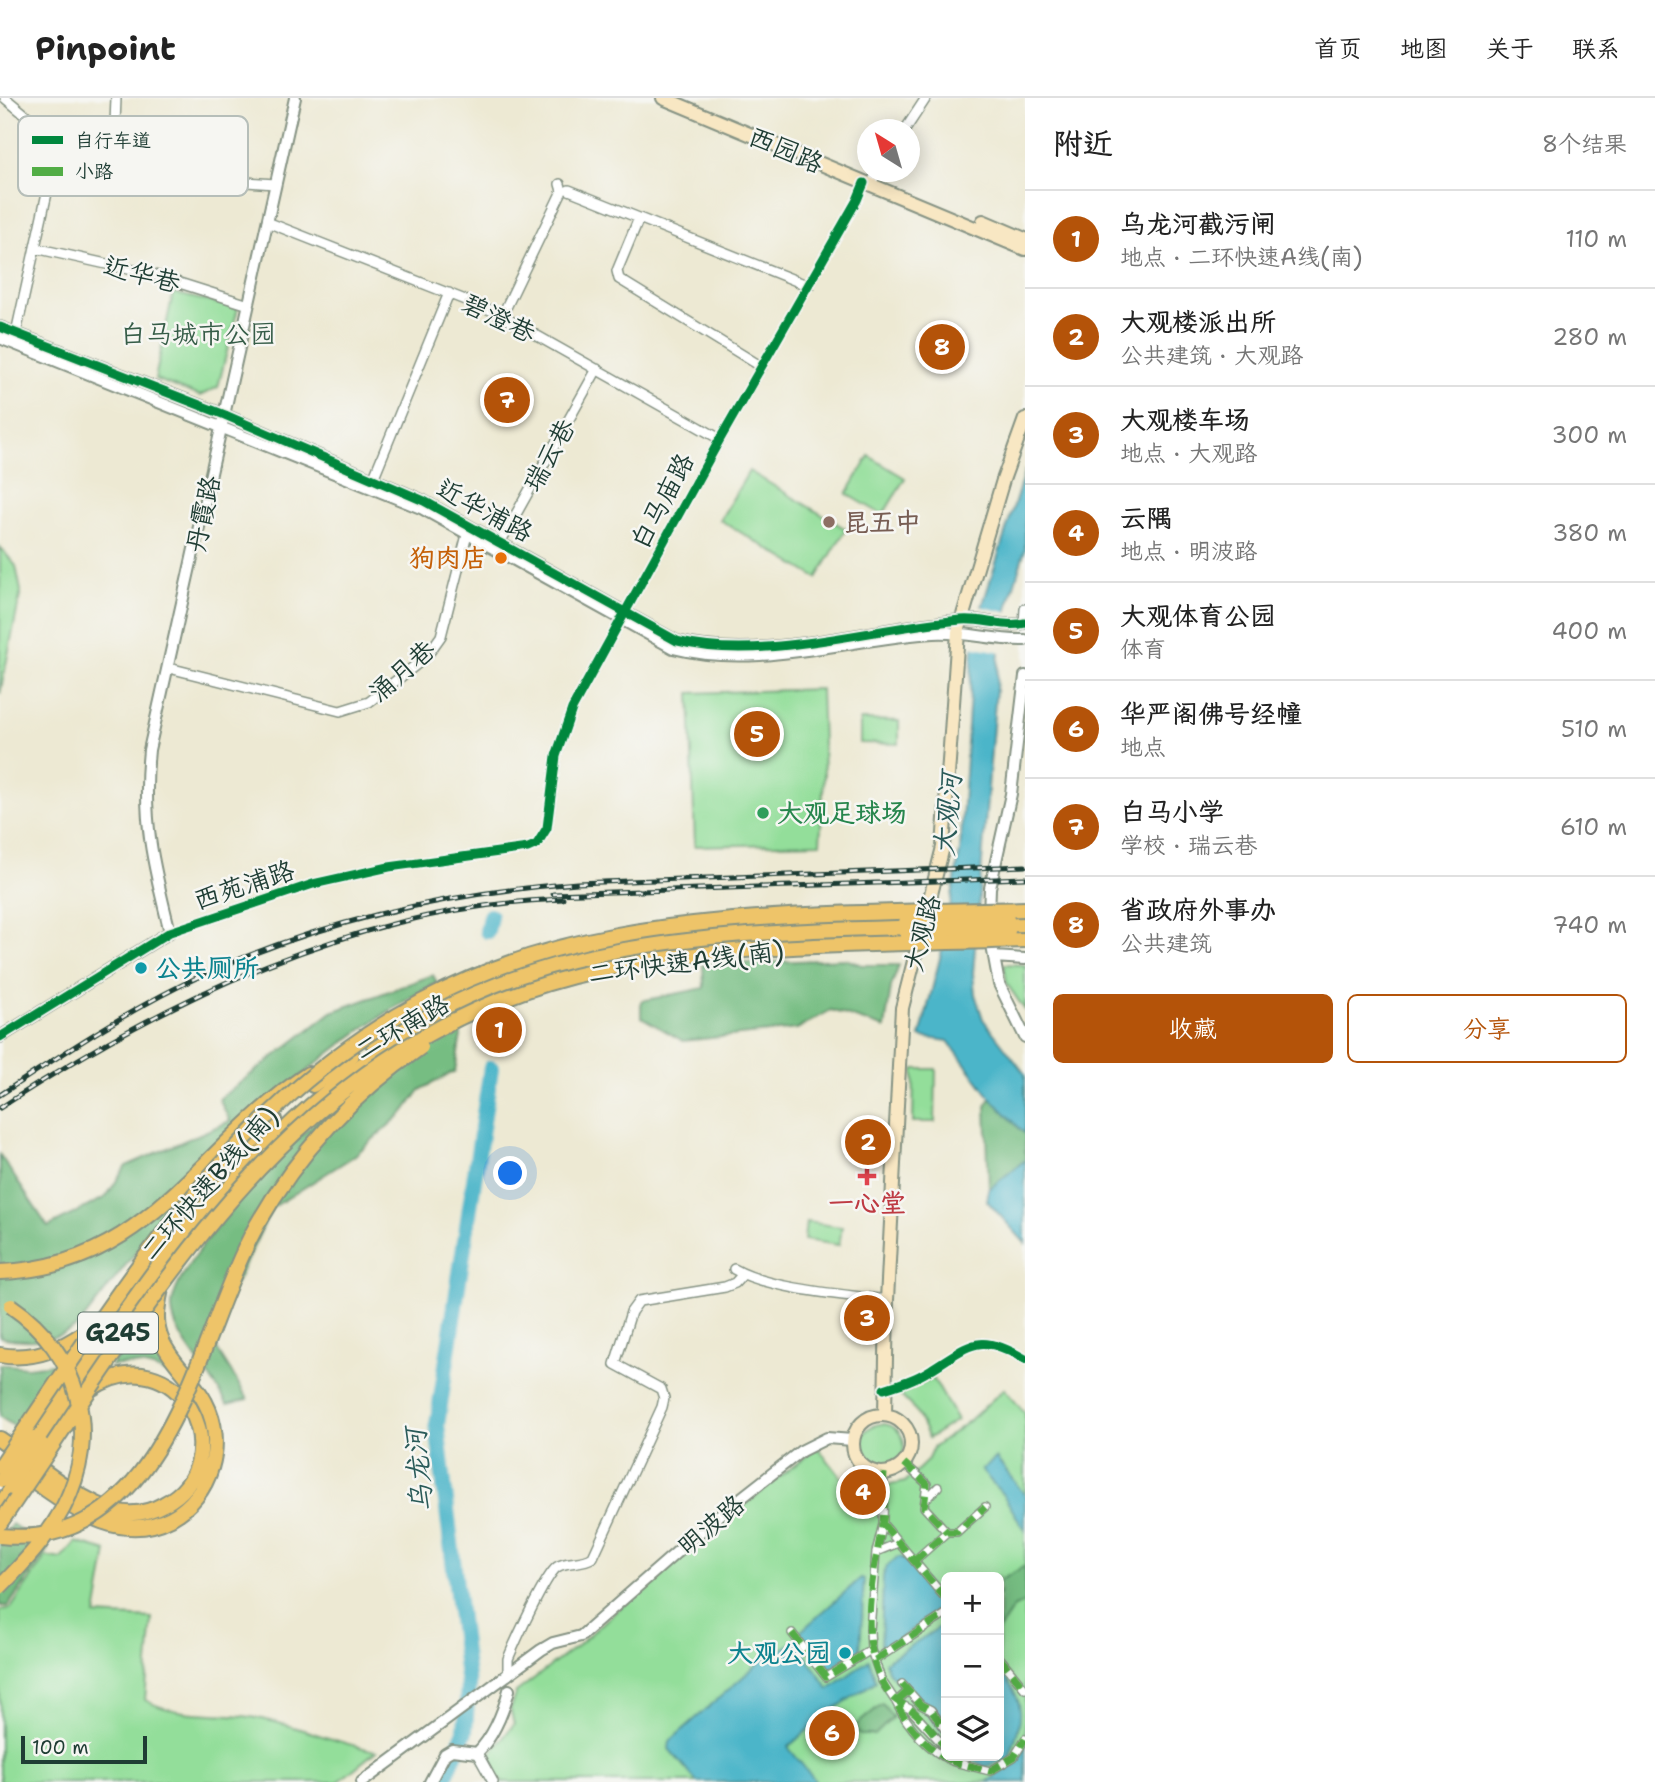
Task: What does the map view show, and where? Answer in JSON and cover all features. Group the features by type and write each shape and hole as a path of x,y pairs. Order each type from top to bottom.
{"main road":[{"name":"西园路","path":"663,98 857,171"},
{"name":"西园路","path":"684,98 857,171"},
{"name":"西园路","path":"883,182 1025,249"},
{"name":"西园路","path":"884,182 1025,239"},
{"name":"大观路","path":"885,1415 887,1300 902,1008 943,847 959,626 1025,419"},
{"name":"二环快速B线(南)","path":"4,1480 178,1213 248,1132 318,1068 394,1017 448,989 515,961 576,943 652,929 744,920 1025,909"},
{"name":"二环南路","path":"153,1262 224,1172 297,1098 380,1036 460,993 541,962 621,944 735,930 1008,925 1025,918"},
{"name":"二环南路","path":"1008,925 1025,931"},
{"name":"二环南路","path":"184,1240 256,1155 332,1085 414,1031 490,994 567,968 654,951 906,928"},
{"name":"二环快速A线(南)","path":"0,1523 177,1265 227,1202 287,1138 338,1093 401,1049 478,1009 540,986 611,968 708,955 1025,940"},
{"path":"0,1536 33,1535 68,1527 101,1509 126,1489 149,1462 179,1410 230,1281 254,1231 278,1191 314,1142 349,1104 403,1060 471,1018 540,986"},
{"path":"0,1272 67,1262 122,1236 171,1198 266,1107 318,1068"},
{"path":"0,1458 76,1509 116,1527 132,1528 158,1523 192,1501 211,1468 215,1439 212,1420 201,1395 162,1342 157,1313 166,1275 184,1240"},
{"name":"G245","path":"37,1441 54,1427 184,1240"},
{"path":"0,1355 38,1354 79,1337 113,1308 153,1262"},
{"name":"G245","path":"0,1506 4,1480 37,1441 153,1262"},
{"path":"0,1299 35,1323 62,1357 79,1399 83,1438 75,1480 62,1509 36,1548 0,1587"},
{"path":"0,1439 84,1496 125,1513 153,1509 176,1497 191,1478 199,1455 198,1424 188,1402 166,1382 148,1375 120,1376 100,1383 72,1405 54,1427"},
{"path":"885,1415 895,1418 909,1432 910,1452 904,1463 884,1473 863,1467 853,1452 852,1440 859,1425 866,1419 885,1415"}],"street":[{"path":"5,98 27,116"},
{"path":"115,116 116,98"},
{"name":"丹霞路","path":"170,932 152,861 144,802 149,750 295,98"},
{"path":"912,119 926,98"},
{"path":"248,182 275,184"},
{"name":"白马庙路","path":"528,848 537,844 547,828 550,785 572,709 720,439 869,182"},
{"path":"502,316 562,191 560,184"},
{"path":"569,190 809,286"},
{"path":"16,333 46,196"},
{"path":"639,218 617,271 619,279 762,367"},
{"name":"碧澄巷","path":"267,222 502,316 720,439"},
{"name":"近华巷","path":"35,248 151,274 249,305"},
{"path":"373,479 449,293"},
{"name":"近华浦路","path":"0,327 501,541 673,648 707,655 813,649 931,633 959,626"},
{"name":"近华浦路","path":"0,338 373,479 468,528 624,616"},
{"name":"瑞云巷","path":"501,541 597,369"},
{"name":"涌月巷","path":"169,668 340,711 363,705 412,669 435,646 446,622 468,528"},
{"path":"959,626 973,635 1003,641 1025,638 1025,609"},
{"path":"959,626 978,620 1006,625 1024,623"},
{"path":"1025,676 1011,793 990,888 988,921 999,984 1025,1037"},
{"name":"西苑浦路","path":"0,1037 170,932 313,884 424,861 528,848"},
{"path":"994,957 1025,958"},
{"path":"734,1269 743,1274 887,1300"},
{"path":"362,1782 508,1675 511,1651 551,1575 564,1564 585,1562 593,1557 664,1398 661,1389 615,1364 633,1308 644,1299 725,1287 735,1283 743,1274"},
{"path":"884,1389 931,1370 967,1345 996,1346 1025,1359"},
{"name":"明波路","path":"508,1675 553,1643 581,1636 717,1517 802,1451 827,1438 852,1440"},
{"path":"904,1463 927,1484 924,1507 947,1532"},
{"path":"884,1473 883,1524 876,1552 871,1650 881,1678 902,1714 941,1756"},
{"path":"925,1499 938,1487"},
{"path":"914,1561 947,1532 957,1532 985,1507"},
{"path":"883,1524 941,1593"},
{"path":"876,1552 898,1543"},
{"path":"875,1662 941,1617"},
{"path":"792,1633 826,1677 871,1650"},
{"path":"1004,1663 1025,1689"},
{"path":"902,1684 920,1705 931,1710 941,1724"},
{"path":"430,1782 442,1759 452,1750 473,1753 487,1743 505,1707 509,1690"},
{"path":"896,1702 908,1691"},
{"path":"896,1702 910,1709 941,1743"},
{"path":"958,1761 984,1771 1005,1764 1014,1757 1025,1739"},
{"path":"473,1753 493,1782"}],"green space":[{"name":"白马城市公园","path":"173,293 238,308 218,387 200,396 155,379"},
{"path":"869,456 905,478 883,515 847,494"},
{"path":"749,471 846,529 817,578 720,520"},
{"path":"0,547 16,566 21,591 0,694"},
{"path":"821,689 824,775 820,843 695,846 690,693"},
{"path":"860,720 899,721 899,744 860,743"},
{"path":"845,959 862,965 899,965 891,987 885,1028 831,1010 797,1029 683,1041 641,1017 641,1001 704,988 703,965"},
{"path":"1004,964 1025,965 1025,1010 1007,984"},
{"path":"433,975 437,983 381,1016 331,1052 284,1091 240,1133 158,1225 80,1324 52,1338 21,1340 0,1337 0,1155 48,1227 106,1197 126,1166 230,1121 219,1099 332,1012"},
{"path":"459,1030 461,1035 455,1071 420,1090 405,1111 354,1156 272,1208 233,1289 213,1343 248,1399 227,1404 186,1345 174,1321 172,1309 177,1287 193,1259 217,1227 276,1160 332,1107 378,1075"},
{"path":"914,1069 936,1069 935,1122 913,1122"},
{"path":"991,1098 1025,1134 1025,1160 989,1189 986,1106"},
{"path":"806,1222 842,1227 839,1245 804,1240"},
{"path":"146,1316 153,1342 186,1388 170,1375 142,1365 111,1366"},
{"path":"60,1363 15,1427 0,1417 0,1364 27,1367"},
{"path":"933,1378 957,1420 929,1438 916,1411 899,1394"},
{"path":"1004,1389 1025,1413 1025,1782 501,1782 488,1757 514,1724 510,1708 516,1692 577,1646 660,1572 815,1449 819,1449 852,1491 859,1483 875,1488 905,1482 927,1461 933,1448 970,1420"},
{"path":"882,1424 897,1431 904,1446 897,1461 882,1468 867,1461 860,1446 867,1431"},
{"path":"12,1524 48,1549 8,1606 0,1606 0,1541"},
{"path":"76,1542 107,1551 96,1615 152,1618 145,1700 173,1710 262,1719 376,1751 338,1782 0,1782 0,1610 11,1608 46,1556 61,1559"},
{"path":"1025,1566 1025,1602 1013,1608 1004,1622 1004,1578"},
{"path":"882,1704 893,1717 875,1735 860,1735 854,1727"}],"water":[{"path":"1025,470 1025,549 1008,606 999,652 973,973 975,994 983,1019 1025,1074 1025,1134 991,1098 948,1041 920,1037 942,950 960,852 973,646 982,607"},
{"path":"1025,1160 1025,1243 987,1201 989,1189"},
{"path":"996,1458 1025,1495 1025,1531 1004,1496 981,1470"},
{"path":"898,1557 903,1558 933,1592 941,1607 893,1644 881,1648 883,1576 887,1566"},
{"path":"861,1578 864,1579 860,1652 831,1672 799,1633"},
{"path":"941,1626 941,1729 888,1671 885,1662"},
{"path":"796,1641 829,1689 869,1660 876,1681 824,1716 788,1747 816,1782 697,1782 669,1749 670,1741 761,1661"},
{"path":"1004,1676 1014,1691 1020,1709 1010,1755 1015,1761 1025,1746 1025,1782 987,1782 1008,1767 1004,1760"},
{"path":"975,1761 1001,1761 985,1767"}],"pier":[{"path":"979,606 1009,613 1001,652 971,646"}],"waterway":[{"name":"乌龙河","path":"487,931 490,916"},
{"name":"乌龙河","path":"443,1782 465,1731 468,1686 437,1425 491,1068"}],"railway":[{"path":"0,1095 127,1015 207,973 296,938 388,912 481,894 577,883 1025,866"},
{"path":"553,894 1025,878"},
{"path":"0,1108 130,1030 198,995 268,965 340,939 413,919 487,905 563,899"}],"marked path":[{"path":"904,1463 927,1484 924,1507 947,1532"},
{"path":"884,1473 883,1521 869,1612 873,1655 879,1675 891,1696 920,1718 941,1742"},
{"path":"914,1561 947,1532 957,1532 985,1507"},
{"path":"883,1524 941,1593"},
{"path":"875,1660 941,1617"},
{"path":"792,1633 826,1677 871,1650"},
{"path":"1004,1663 1025,1689"},
{"path":"902,1684 921,1705 931,1710 941,1724"},
{"path":"908,1691 896,1702 906,1720 928,1745 954,1762"},
{"path":"954,1761 990,1771 1014,1757 1025,1739"}],"cycle path":[{"path":"0,1037 170,932 313,884 389,867 528,848 537,844 547,828 556,756 572,709 720,439 857,200 864,183"},
{"path":"0,327 225,415 424,501 677,641 710,647 745,648 781,646 961,620 1025,623"},
{"path":"884,1389 919,1376 965,1348 975,1345 996,1345 1025,1359"}],"place":[{"name":"省政府外事办","path":"942,347"},
{"name":"白马小学","path":"507,400"},
{"name":"昆五中","path":"829,522"},
{"name":"狗肉店","path":"501,558"},
{"name":"大观体育公园","path":"757,734"},
{"name":"大观足球场","path":"763,813"},
{"name":"公共厕所","path":"141,968"},
{"name":"乌龙河截污闸","path":"499,1030"},
{"name":"大观楼派出所","path":"868,1142"},
{"name":"一心堂","path":"867,1176"},
{"name":"大观楼车场","path":"867,1318"},
{"name":"云隅","path":"863,1492"},
{"name":"大观公园","path":"845,1653"},
{"name":"华严阁佛号经幢","path":"832,1733"}],"water label":[{"name":"大观河","path":"947,814"}]}
